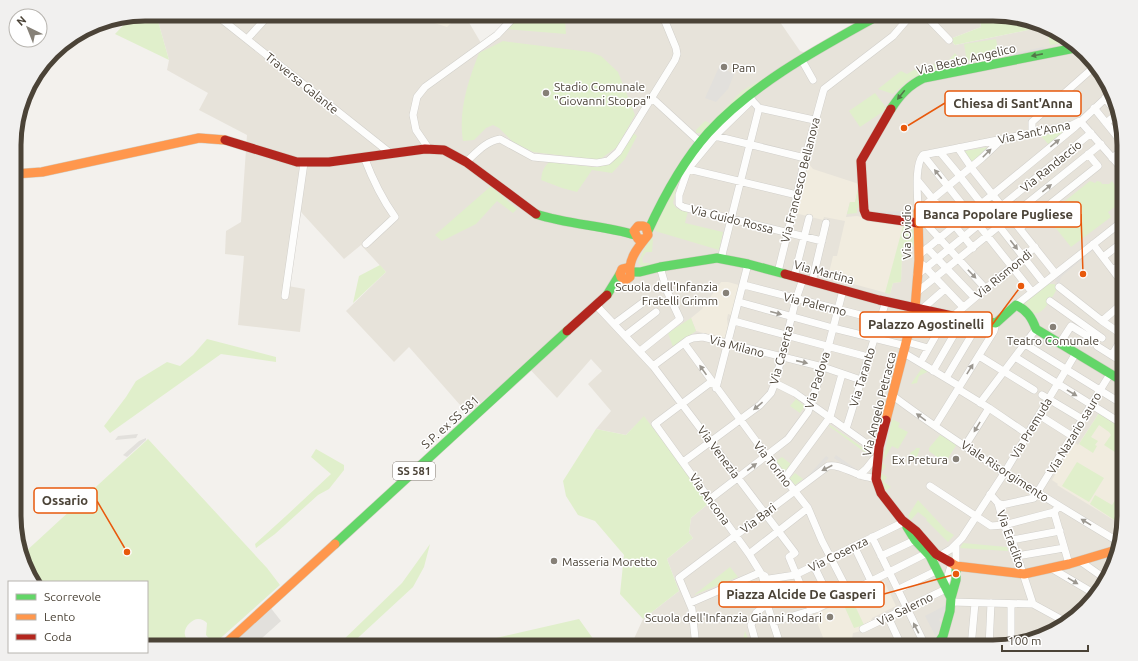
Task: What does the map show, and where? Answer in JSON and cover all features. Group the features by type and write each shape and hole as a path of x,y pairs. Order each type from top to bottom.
{"street":[{"name":"Traversa Galante","path":"224,21 390,153"},
{"path":"247,39 264,21"},
{"path":"429,149 416,130 413,115 416,97 425,87 497,35 510,21"},
{"path":"466,162 487,144 494,140 500,139 533,157 597,163 608,161 618,152 675,60 677,54 665,21"},
{"path":"685,169 690,155 729,113 789,67 870,21"},
{"name":"Via Francesco Bellanova","path":"778,272 814,120 824,89 893,36 906,21"},
{"path":"931,21 949,40"},
{"name":"Via Beato Angelico","path":"918,216 866,215 864,210 861,160 898,98 904,91 914,83 931,77 1071,49"},
{"path":"804,64 813,80"},
{"path":"1032,134 1032,122 1091,69"},
{"path":"963,307 926,269 918,258 927,248 954,225 1075,127 1080,120 1108,96"},
{"path":"652,98 700,143"},
{"path":"750,98 759,108 814,120"},
{"path":"641,236 657,213 667,192 685,169 750,98"},
{"path":"721,259 759,108"},
{"path":"1094,108 1117,136"},
{"path":"1106,123 1114,116"},
{"name":"Via Sant'Anna","path":"923,156 1072,125 1080,120 1117,163"},
{"name":"Via Randaccio","path":"917,275 1091,133"},
{"path":"715,136 805,158"},
{"path":"21,174 42,172 199,138 226,140 290,161 304,163 329,162 429,149 444,150 466,162 536,214 554,220 622,231 641,236"},
{"path":"985,288 918,216 933,198 972,169 1002,139"},
{"path":"917,292 948,269 1101,144"},
{"path":"958,148 972,169 1056,273"},
{"path":"940,152 1043,282"},
{"path":"1020,228 1098,166 1088,154"},
{"path":"1112,158 1117,154"},
{"path":"923,156 1032,292"},
{"name":"Via Ovidio","path":"919,309 917,292 918,181 919,161 923,156"},
{"path":"364,157 368,169 395,218 366,244"},
{"path":"285,296 304,163"},
{"path":"685,169 797,195"},
{"name":"Via Guido Rossa","path":"685,169 679,195 679,204 683,207 822,241"},
{"path":"918,181 973,248"},
{"path":"622,231 639,225 657,213"},
{"path":"803,279 805,236 809,218"},
{"path":"803,279 822,241 826,223"},
{"path":"627,273 645,226 639,225"},
{"path":"934,426 979,356 994,331 996,323 1043,282 1117,225"},
{"path":"1093,244 1117,275"},
{"path":"1103,257 1117,246"},
{"name":"Via Rismondi","path":"923,358 928,348 950,316 963,307 1035,247"},
{"path":"927,248 974,297"},
{"name":"Via Martina","path":"627,273 717,258 748,264 919,309 963,319 996,323"},
{"path":"682,404 713,385 728,344 744,285 748,264"},
{"path":"640,351 680,319 667,291 660,267"},
{"path":"1112,270 1117,267"},
{"name":"S.P. ex SS 581","path":"230,640 596,305 627,273"},
{"name":"Via Caserta","path":"683,462 740,420 771,393 775,383 796,299 803,279"},
{"name":"Via Palermo","path":"744,285 838,310 938,333"},
{"path":"1059,287 1117,332"},
{"path":"919,309 945,289"},
{"name":"Via Padova","path":"710,499 788,439 808,412 823,367 827,346 843,290"},
{"path":"614,324 645,301"},
{"name":"Via Taranto","path":"846,429 886,301"},
{"path":"1050,301 1102,338"},
{"path":"739,302 906,347 928,348"},
{"name":"Via Venezia","path":"596,305 626,335 653,366 779,530 795,553 789,557 795,575 811,610"},
{"path":"1012,308 1023,308 1030,315 1036,329 1117,378"},
{"name":"Via Angelo Petracca","path":"867,477 877,452 911,327 919,309"},
{"path":"1102,321 1117,310"},
{"path":"626,335 656,312"},
{"path":"933,371 963,319"},
{"path":"734,321 868,357"},
{"path":"946,378 980,321"},
{"path":"1060,343 1071,326 1094,340 1097,346 1117,358"},
{"path":"1097,346 1109,327"},
{"path":"980,402 1036,329"},
{"name":"Via Milano","path":"653,366 684,343 693,338 703,337 781,358 823,367 861,380"},
{"name":"Via Torino","path":"684,343 713,385 808,508 849,593"},
{"path":"1025,344 1117,401"},
{"path":"1112,355 1117,346"},
{"path":"906,347 933,371 946,378 958,388 1023,431"},
{"name":"Via Premuda","path":"773,622 811,610 889,573 956,545 1005,472 1076,353"},
{"path":"979,356 1034,390"},
{"path":"1015,357 1117,421"},
{"path":"785,478 830,417 842,374"},
{"name":"Via Nazario sauro","path":"1037,493 1100,390 1117,378"},
{"path":"775,383 795,393 877,452 866,468 867,477 904,522 915,540 933,555 954,569 975,568 994,572 1024,574 1080,561 1114,545"},
{"path":"1042,395 1082,419"},
{"name":"Viale Risorgimento","path":"893,396 934,426 1037,493 1057,509 1115,541"},
{"name":"Via Ancona","path":"682,404 655,424 736,535 765,580"},
{"path":"965,446 989,408"},
{"path":"1039,415 1072,436"},
{"name":"Via Bari","path":"690,603 679,578 828,466 834,465 867,477"},
{"path":"930,486 991,526 1004,525 1057,509 1060,531 1069,564"},
{"path":"990,494 998,503 1002,505 1034,498 1037,493"},
{"name":"Via Eraclito","path":"998,503 1004,525 1018,556 1033,604"},
{"path":"749,554 808,508"},
{"path":"904,522 916,531 933,555 938,570 949,593 975,603 1033,604 1060,620"},
{"name":"Via Cosenza","path":"690,603 759,573 765,580 795,575 904,522"},
{"path":"1012,540 1060,531"},
{"path":"872,538 922,640"},
{"path":"881,556 915,540"},
{"path":"940,640 950,611 949,593 954,569 956,545"},
{"path":"854,546 872,581"},
{"path":"1018,556 1064,548"},
{"path":"1080,561 1101,576"},
{"path":"814,566 831,601"},
{"path":"1051,568 1091,592"},
{"path":"897,590 938,570"},
{"path":"765,580 767,604 779,640"},
{"path":"755,640 751,625 756,613 767,604 802,591"},
{"name":"Via Salerno","path":"863,629 907,609 949,593"},
{"path":"690,603 695,640"},
{"path":"972,640 975,603"},
{"path":"989,640 991,603"},
{"path":"1011,604 1011,639"},
{"path":"888,617 899,640"}],"shaded area":[{"path":"158,21 468,21 481,43 501,29 540,21 781,21 800,51 806,53 863,21 980,21 981,27 950,39 955,45 1036,28 1041,30 1069,47 1081,57 1091,69 1108,97 1115,121 1117,137 1117,524 1115,540 1108,564 1091,592 1081,604 1069,614 1041,631 1017,638 1001,640 633,640 643,619 679,591 667,559 693,538 689,533 691,518 709,503 644,417 626,435 596,429 611,411 588,384 602,371 591,359 557,398 525,364 468,414 409,347 394,362 346,311 386,272 361,245 344,259 301,212 288,286 305,289 300,332 238,325 244,256 225,254 226,231 241,222 247,135 199,110 208,93 167,70 169,60"},
{"path":"428,21 453,21 447,27"},
{"path":"1043,47 1047,51 1003,60 1005,55"},
{"path":"719,67 734,74 728,89 716,102 705,98"},
{"path":"808,163 813,169 859,184 855,203 850,202 846,217 857,216 912,228 914,246 903,247 901,254 901,282 893,283 890,294 828,277 833,256 837,256 845,221 824,217 823,220 795,213"},
{"path":"914,211 914,218 876,215 875,212"},
{"path":"1092,248 1093,250 1061,277 1059,284 1055,281 1060,273"},
{"path":"721,282 739,285 731,315 728,314 728,327 725,337 722,338 696,331 691,318 702,309"},
{"path":"1099,413 1117,425 1117,522 1057,485 1058,484 1052,480 1074,442 1078,445"},
{"path":"138,434 136,438 115,440 118,436"},
{"path":"146,438 146,440 127,457 123,455 139,441"},
{"path":"836,455 856,469 854,472 834,458"},
{"path":"826,456 829,458 811,477 808,476"},
{"path":"884,581 896,606 872,618 871,621 859,627 861,631 853,633 852,640 824,640 814,615"},
{"path":"946,605 943,619 940,618 939,621 942,622 936,637 925,616"},
{"path":"270,607 281,621 260,640 235,640"}],"green space":[{"path":"158,21 169,60 115,34 126,22"},
{"path":"514,21 565,21 566,34 506,29"},
{"path":"981,21 993,21 1009,22 1036,28 955,45 950,39 981,27"},
{"path":"1048,34 1063,43 1050,45"},
{"path":"996,39 999,56 967,62 964,44"},
{"name":"Stadio Comunale \"Giovanni Stoppa\"","path":"503,41 590,52 601,56 618,72 635,115 617,147 599,160 533,152 513,142 499,128 493,125 486,128 474,140 463,141 462,119 465,97 471,74 479,53"},
{"path":"955,53 963,64 924,72 909,80 893,94 878,89 901,71 907,74 914,70 949,60"},
{"path":"764,78 703,133 696,133 696,130 705,121 710,123 742,91"},
{"path":"875,93 887,109 860,127 849,111"},
{"path":"1062,131 1063,134 1049,145 1041,136"},
{"path":"633,133 637,136 625,159 612,173 592,170 577,192 541,180 543,170 549,162 594,167 604,165"},
{"path":"989,147 972,162 964,151"},
{"path":"1090,181 1109,184 1112,181 1117,188 1117,207 1116,206 1108,212 1111,217 1071,247 1046,216"},
{"path":"677,184 673,203 676,208 688,211 685,223 723,232 719,250 655,231 656,224"},
{"path":"859,184 861,207 857,208 857,213 847,214 850,202 855,202"},
{"path":"491,186 517,209 513,213 497,201 476,224 442,241 435,235"},
{"path":"903,226 915,230 914,246 903,247 901,254 901,282 893,283 890,294 885,293"},
{"path":"650,237 653,239 652,252 646,252 642,258 643,263 650,263 649,266 642,267 638,263"},
{"path":"380,265 386,272 353,303 359,276"},
{"path":"1047,284 1054,284 1057,286 1057,289 1046,307 1038,313 1030,311 1024,303"},
{"path":"691,318 696,331 673,347 668,333"},
{"path":"207,339 276,357 276,362 221,354 110,433 104,426 136,381 167,362 180,366 193,355"},
{"path":"922,368 929,371 919,376 917,383 911,384"},
{"path":"796,399 805,406 800,413 790,406"},
{"path":"1099,413 1117,425 1117,453 1104,445 1111,435 1099,425 1091,437 1098,441 1095,445 1097,446 1093,453 1079,444"},
{"path":"644,416 709,503 691,518 689,533 693,538 667,559 679,591 643,619 620,594 624,555 595,521 578,515 566,496 563,481 596,429 626,435"},
{"path":"892,419 900,423 898,427 908,432 898,449 892,446 882,463"},
{"path":"830,425 872,454 870,456 829,426"},
{"path":"940,435 957,444 945,463 929,451 929,448"},
{"path":"148,439 267,568 280,585 218,640 210,640 206,635 207,623 196,619 191,622 185,630 185,636 187,640 148,640 148,581 40,581 26,551"},
{"path":"916,448 920,448 917,457 913,460 908,458 911,452"},
{"path":"316,449 344,465 344,470 329,489 318,495 275,534 256,548 255,544 331,474 311,457"},
{"path":"782,457 792,465 785,474 776,461"},
{"path":"1077,462 1104,478 1089,502 1062,486"},
{"path":"882,463 886,466 881,473 887,477 884,482 891,487 885,491 880,476"},
{"path":"795,473 803,479 795,485 789,479"},
{"path":"1095,495 1112,505 1117,497 1117,522 1090,504"},
{"path":"918,500 946,530 954,535 948,542 926,520 927,519 918,512 911,520 908,516"},
{"path":"963,543 1007,547 1008,551 960,548"},
{"path":"430,544 424,567 413,587 356,640 343,640 402,583"},
{"path":"730,567 738,577 694,595"},
{"path":"851,597 864,625 854,628 842,601"},
{"path":"579,619 594,640 488,640"},
{"path":"745,631 748,640 743,640"}],"traffic: fast":[{"path":"648,231 667,192 690,155 708,133 727,114 768,81 812,53 869,21"},
{"path":"891,109 905,91 924,78 1071,49"},
{"path":"536,214 561,221 611,229 635,235"},
{"path":"631,272 640,272 660,267 717,258 748,264 785,274"},
{"path":"607,295 620,274"},
{"path":"966,319 996,323 1016,305 1029,315 1036,329 1117,378"},
{"path":"335,544 567,331"},
{"path":"907,527 915,540 930,556 951,598"},
{"path":"940,640 950,611 951,598 956,580 956,566"}],"traffic: slow":[{"path":"21,174 42,172 199,138 225,140"},
{"path":"886,420 915,308 919,260 918,211"},
{"path":"630,270 626,268 622,269 620,274 621,277 626,280 630,277 632,258 648,235 646,227 638,226 634,231 638,239 644,239"},
{"path":"230,640 335,544"},
{"path":"950,562 956,566 1024,574 1069,564 1112,551"}],"traffic: jam":[{"path":"891,109 861,161 864,210 868,216 918,223"},
{"path":"225,140 297,162 329,162 425,149 444,150 466,162 536,214"},
{"path":"785,274 879,300 966,319"},
{"path":"567,331 607,295"},
{"path":"886,420 879,447 876,479 881,493 902,520 916,531 936,554 950,562"}],"place":[{"name":"Pam","path":"724,67"},
{"name":"Stadio Comunale \"Giovanni Stoppa\"","path":"546,93"},
{"name":"Chiesa di Sant'Anna","path":"904,128"},
{"name":"Banca Popolare Pugliese","path":"1083,274"},
{"name":"Palazzo Agostinelli","path":"1021,286"},
{"name":"Scuola dell'Infanzia Fratelli Grimm","path":"726,293"},
{"name":"Teatro Comunale","path":"1053,327"},
{"name":"Ex Pretura","path":"956,459"},
{"name":"Ossario","path":"127,552"},
{"name":"Masseria Moretto","path":"554,561"},
{"name":"Piazza Alcide De Gasperi","path":"956,574"},
{"name":"Scuola dell'Infanzia Gianni Rodari","path":"830,617"}]}
